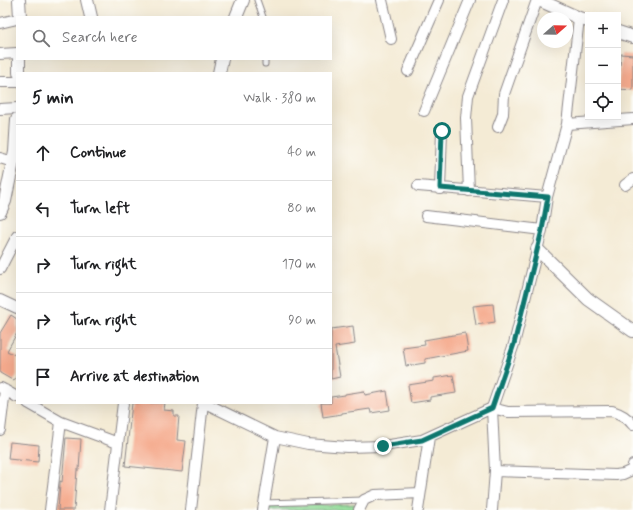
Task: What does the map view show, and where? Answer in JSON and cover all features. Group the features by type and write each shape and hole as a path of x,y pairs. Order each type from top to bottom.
{"street":[{"path":"19,0 20,16"},
{"path":"87,0 90,16"},
{"path":"236,16 243,0"},
{"path":"382,0 391,39"},
{"path":"408,71 438,0"},
{"path":"424,111 470,0"},
{"path":"469,191 466,107 468,96 503,0"},
{"path":"492,510 495,471 492,408 514,344 538,249 548,197 567,124 583,20 538,0 504,94 503,114 498,127"},
{"path":"0,23 16,19"},
{"path":"621,33 633,38"},
{"path":"0,54 16,53"},
{"path":"19,60 19,72"},
{"path":"219,72 222,60"},
{"path":"0,82 16,82"},
{"path":"0,109 16,108"},
{"path":"567,124 633,119"},
{"path":"440,188 442,131"},
{"path":"0,212 5,202 15,152 16,136"},
{"path":"0,158 13,162"},
{"path":"418,186 548,197"},
{"path":"426,216 542,230"},
{"path":"0,269 16,238"},
{"path":"538,249 588,299 633,331"},
{"path":"0,300 16,308"},
{"path":"0,430 3,388 16,396"},
{"path":"30,404 61,422 118,444"},
{"path":"110,510 124,404"},
{"path":"191,510 204,404"},
{"path":"206,404 275,437 308,444 347,447 383,446 422,440 492,408 508,412 612,411 621,414 633,425"},
{"path":"50,510 61,422"},
{"path":"264,507 275,437"},
{"path":"418,510 429,437"},
{"path":"495,471 616,475 632,470 633,466"},
{"path":"358,510 364,500 375,495 420,493"}],"lane":[{"path":"257,0 263,16"},
{"path":"264,507 364,500"}],"green space":[{"path":"355,504 355,510 268,510 268,506"}],"building":[{"path":"621,54 633,55 633,90 621,89"},
{"path":"493,304 495,322 476,325 473,306"},
{"path":"11,315 16,318 16,335 7,351 16,356 16,377 14,381 0,373 0,333"},
{"path":"353,326 355,344 335,347 340,377 332,379 332,329"},
{"path":"465,333 468,351 425,359 425,363 406,366 403,348 425,345 424,340"},
{"path":"453,375 456,393 430,397 430,400 411,403 408,385 434,381 434,378"},
{"path":"364,391 365,395 387,391 390,410 371,413 370,409 323,417 321,404 332,404 332,397"},
{"path":"132,404 165,404 164,410 174,411 174,416 179,416 177,440 186,441 182,472 125,466"},
{"path":"66,438 81,439 79,470 77,470 74,510 58,510 60,481 62,482"},
{"path":"10,442 39,445 38,462 8,459"}],"route":[{"path":"383,446 422,440 492,408 514,344 542,230 548,197 440,188 442,131"}]}
